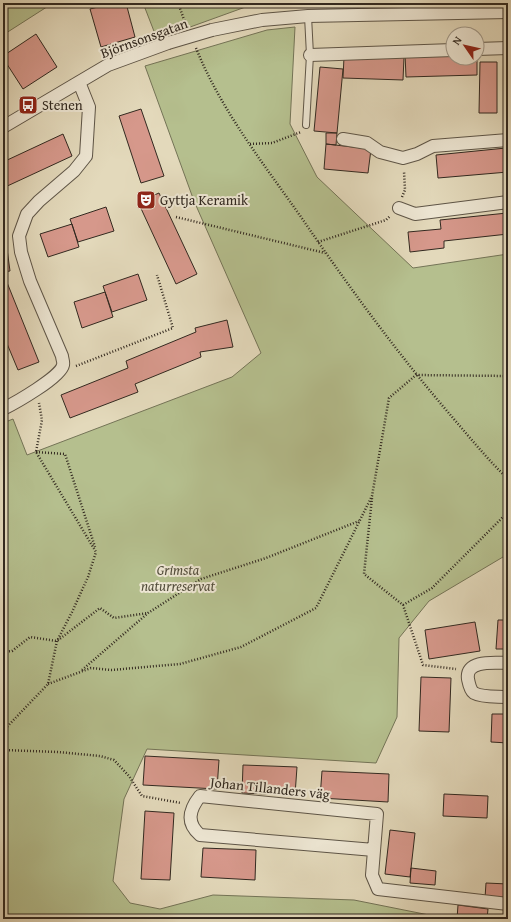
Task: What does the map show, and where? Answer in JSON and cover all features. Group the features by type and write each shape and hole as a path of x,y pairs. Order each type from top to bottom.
{"street":[{"name":"Björnsonsgatan","path":"3,127 108,65 168,43 212,30 262,20 308,16 508,12"},
{"path":"485,49 508,48"},
{"path":"310,55 445,50"},
{"path":"3,408 22,400 58,373 63,365 62,356 30,282 21,252 19,236 27,214 39,201 74,171 86,156 89,107 79,82"},
{"path":"343,139 367,144 380,152 403,158 417,154 433,146 508,140"},
{"path":"399,208 415,214 508,202"},
{"path":"508,663 484,662 472,668 468,677 469,687 473,693 480,696 508,697"},
{"name":"Johan Tillanders väg","path":"193,805 200,796 377,814 372,875 378,889 508,904"},
{"path":"193,805 190,822 194,830 200,835 374,850"}],"lane":[{"path":"306,125 310,55 308,16"}],"path":[{"path":"178,3 189,32"},
{"path":"195,46 212,85 249,144 357,299 416,375 493,465 508,479"},
{"path":"249,144 272,143 302,131 306,125"},
{"path":"318,242 386,220 399,208 405,190 403,158"},
{"path":"176,218 325,253"},
{"path":"58,373 173,328 157,274"},
{"path":"470,671 423,666 403,606 364,574 372,496 389,398 416,375 508,376"},
{"path":"36,389 42,420 36,452 96,552"},
{"path":"36,452 65,454 96,552 88,577 57,641 48,684"},
{"path":"3,731 48,684 91,668 111,670 180,664 241,647 316,608 372,496"},
{"path":"403,606 432,588 508,512"},
{"path":"79,672 148,613 201,579 266,558 360,521"},
{"path":"3,652 12,651 30,637 57,641 100,608 114,618 148,613"},
{"path":"3,750 58,752 100,756 114,760 129,776 142,796 193,805"}],"green space":[{"path":"3,3 53,3 3,35"},
{"path":"143,3 250,3 251,5 157,39"},
{"name":"Grimsta naturreservat","path":"295,27 290,124 317,177 413,268 508,254 508,554 429,601 399,638 397,717 376,763 147,749 124,799 113,881 130,903 160,909 213,895 354,900 434,916 434,919 3,919 3,423 13,419 27,455 232,377 261,353 194,201 145,66 267,30"}],"building":[{"path":"114,3 126,3 135,37 101,47 90,9"},
{"path":"36,34 57,67 23,89 3,56"},
{"path":"445,53 445,66 477,66 477,75 406,77 405,54"},
{"path":"344,57 404,57 403,80 343,78"},
{"path":"485,62 497,62 497,113 479,113 480,66 485,66"},
{"path":"320,67 343,69 337,133 314,131"},
{"path":"141,109 164,176 141,183 119,116"},
{"path":"326,133 337,133 336,145 326,144"},
{"path":"63,134 72,156 3,188 3,162"},
{"path":"326,144 371,149 368,173 324,169"},
{"path":"506,148 508,172 438,178 436,155"},
{"path":"159,193 197,274 176,284 138,202"},
{"path":"106,207 114,231 78,242 70,219"},
{"path":"507,213 508,234 444,241 444,248 410,252 408,232 441,229 440,220"},
{"path":"3,219 10,271 3,272"},
{"path":"72,224 79,247 48,257 40,234"},
{"path":"138,274 147,300 112,312 103,286"},
{"path":"4,275 39,362 18,370 3,334"},
{"path":"105,292 113,317 82,328 74,302"},
{"path":"227,320 233,347 200,352 201,357 135,384 138,392 70,418 61,395 128,368 126,361 196,332 195,328"},
{"path":"498,620 508,620 508,649 496,649"},
{"path":"475,622 480,651 429,659 425,630"},
{"path":"421,677 451,678 449,732 419,731"},
{"path":"492,714 508,714 508,743 491,742"},
{"path":"145,756 219,760 217,789 143,785"},
{"path":"243,765 297,767 295,795 242,793"},
{"path":"322,771 389,774 388,802 320,798"},
{"path":"444,794 488,796 487,818 443,816"},
{"path":"145,811 174,813 170,880 141,879"},
{"path":"390,830 415,833 410,877 385,874"},
{"path":"203,848 256,850 255,880 201,877"},
{"path":"411,868 436,871 435,885 410,883"},
{"path":"486,883 508,884 508,899 485,898"},
{"path":"458,905 488,909 487,919 457,919"}],"place":[{"name":"Stenen","path":"28,105"},
{"name":"Gyttja Keramik","path":"146,200"}]}
